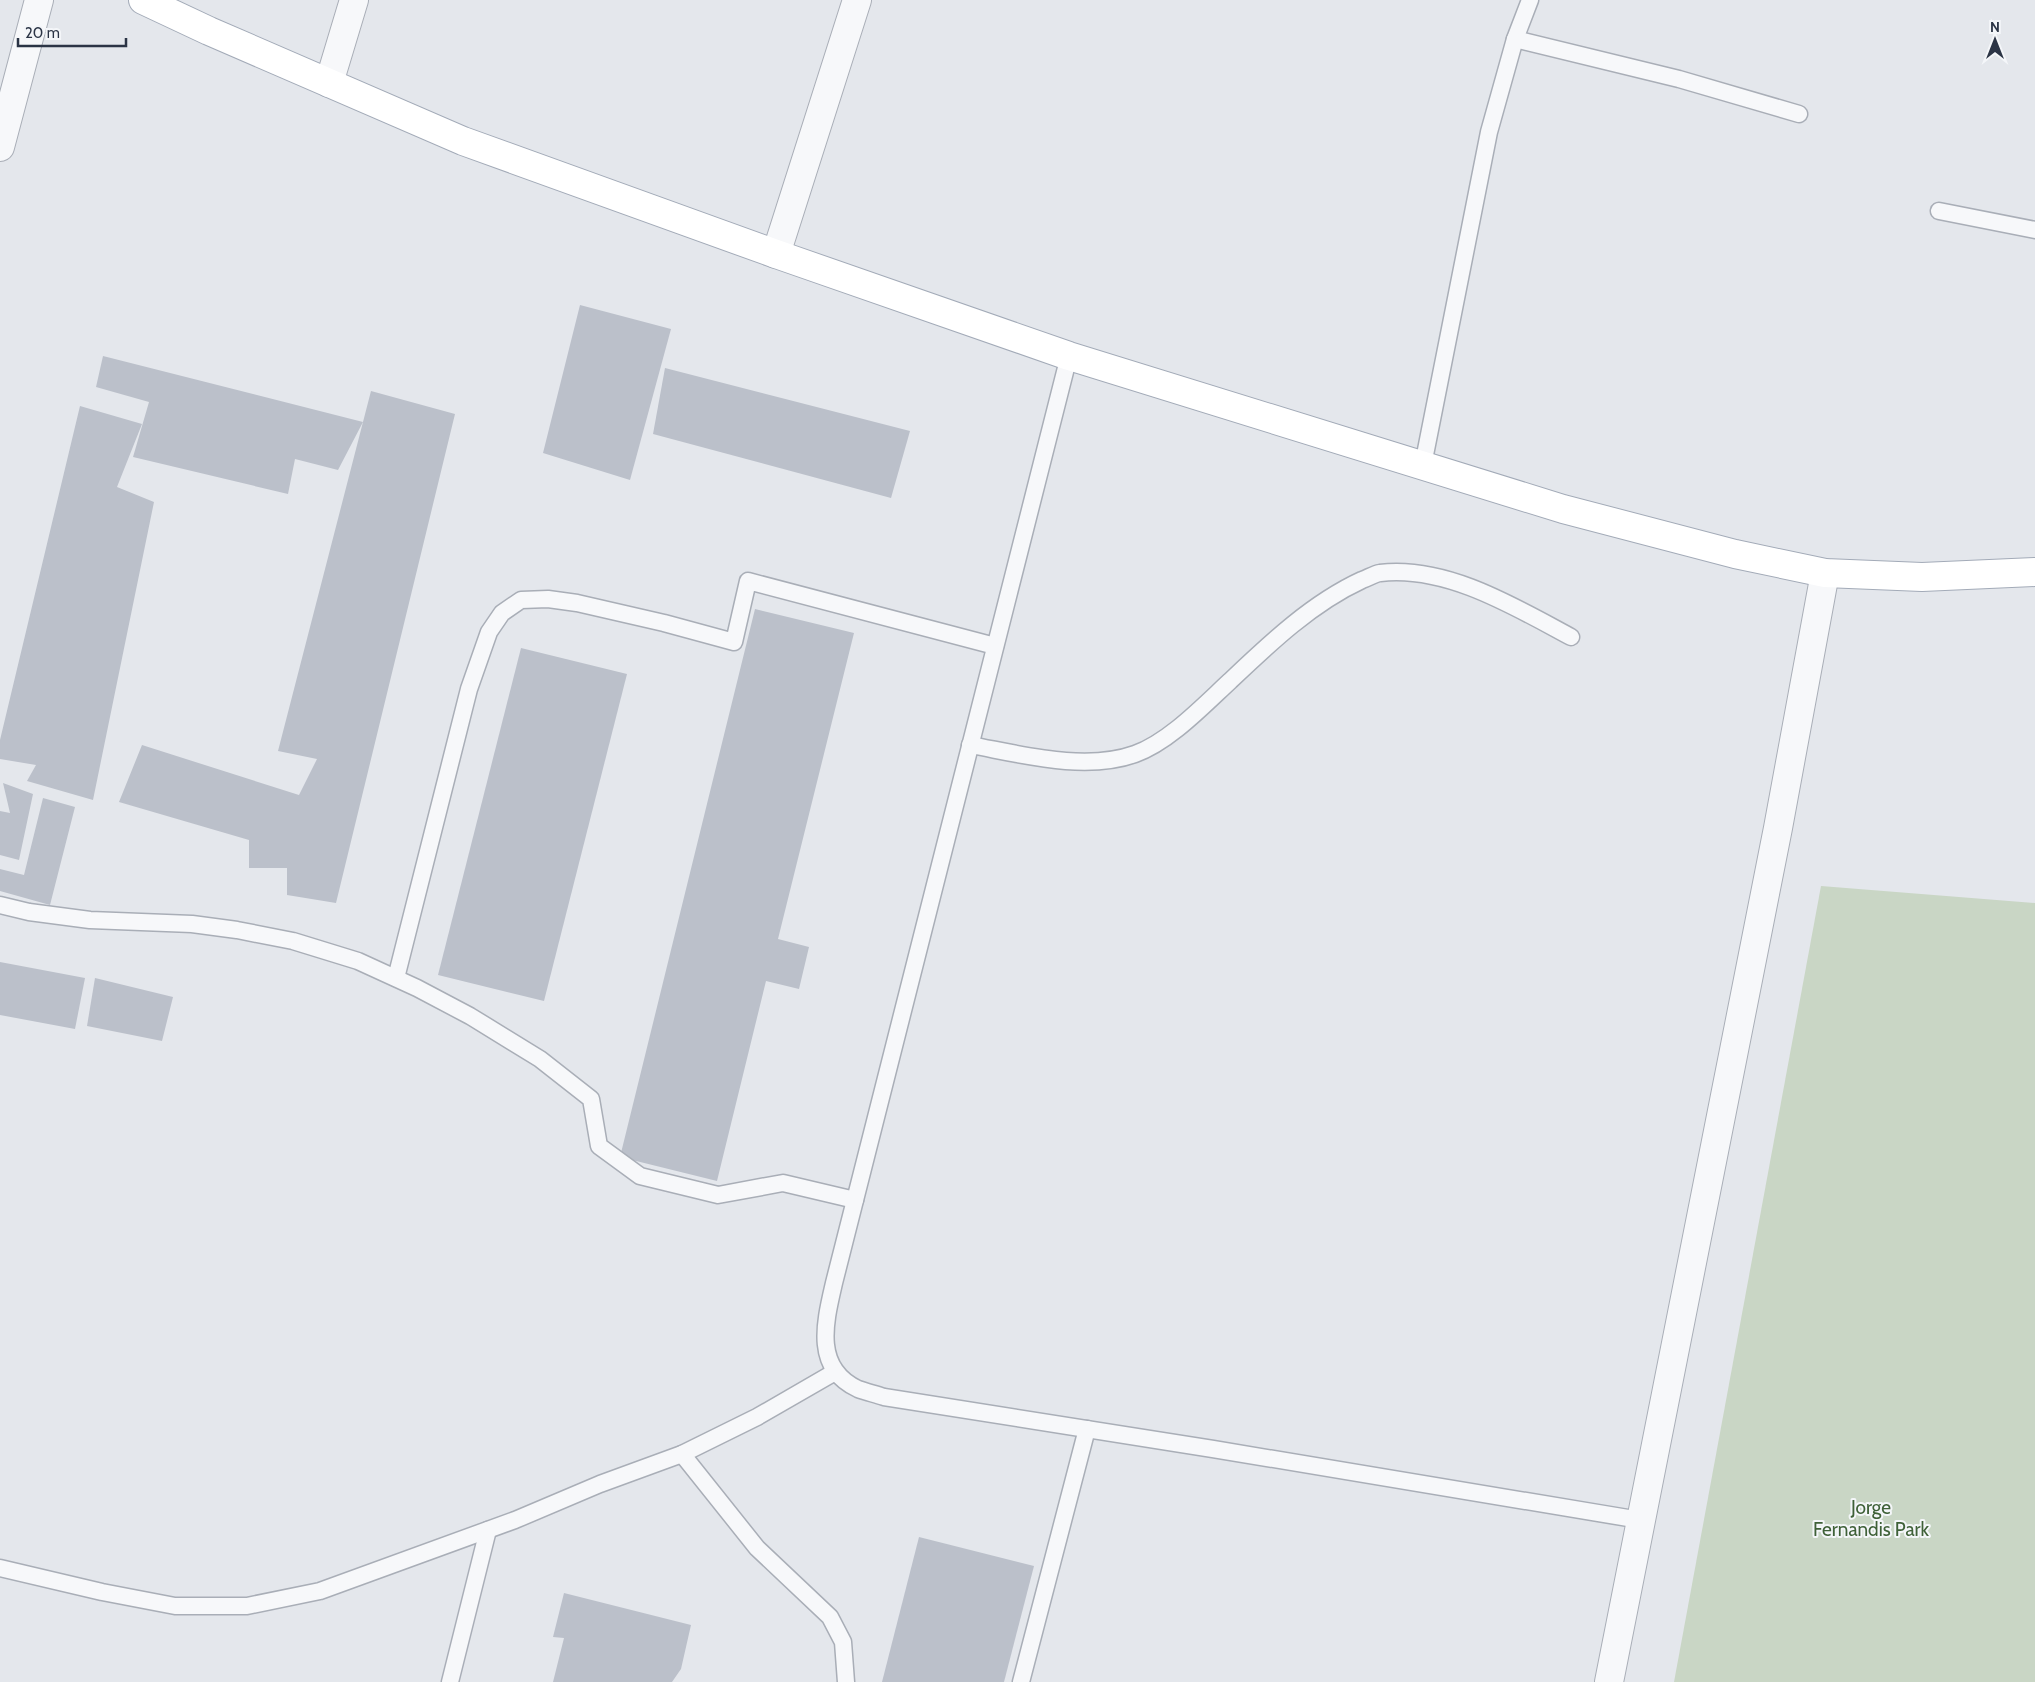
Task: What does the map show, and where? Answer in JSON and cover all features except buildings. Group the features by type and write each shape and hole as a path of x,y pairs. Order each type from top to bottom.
{"main road":[{"path":"143,0 463,141 776,254 1069,356 1563,509 1735,554 1824,573 1922,577 2035,572"}],"street":[{"path":"0,147 39,0"},
{"path":"329,83 354,0"},
{"path":"776,254 857,0"},
{"path":"1609,1682 1778,828 1824,573"}],"lane":[{"path":"1423,465 1489,132 1515,38 1530,0"},
{"path":"1515,38 1678,79 1799,114"},
{"path":"1939,211 2035,230"},
{"path":"1069,356 825,1321 826,1350 835,1372 857,1388 884,1397 1640,1520"},
{"path":"970,745 1054,760 1100,762 1135,754 1168,736 1276,638 1315,608 1346,588 1378,573 1417,573 1455,582 1506,602 1571,637"},
{"path":"396,978 469,689 489,632 502,613 520,600 548,599 577,603 664,623 734,642 748,581 995,646"},
{"path":"0,906 28,912 90,920 192,924 293,940 358,961 470,1016 540,1059 591,1099 599,1146 640,1176 718,1195 783,1183 855,1200"},
{"path":"0,1568 102,1592 175,1606 247,1606 320,1591 488,1530 682,1454 756,1418 835,1372"},
{"path":"1021,1682 1087,1429"},
{"path":"682,1454 756,1548 830,1618 843,1642 846,1682"},
{"path":"450,1682 488,1530"}],"green space":[{"name":"Jorge Fernandis Park","path":"1821,886 2035,903 2035,1682 1674,1682"}]}
